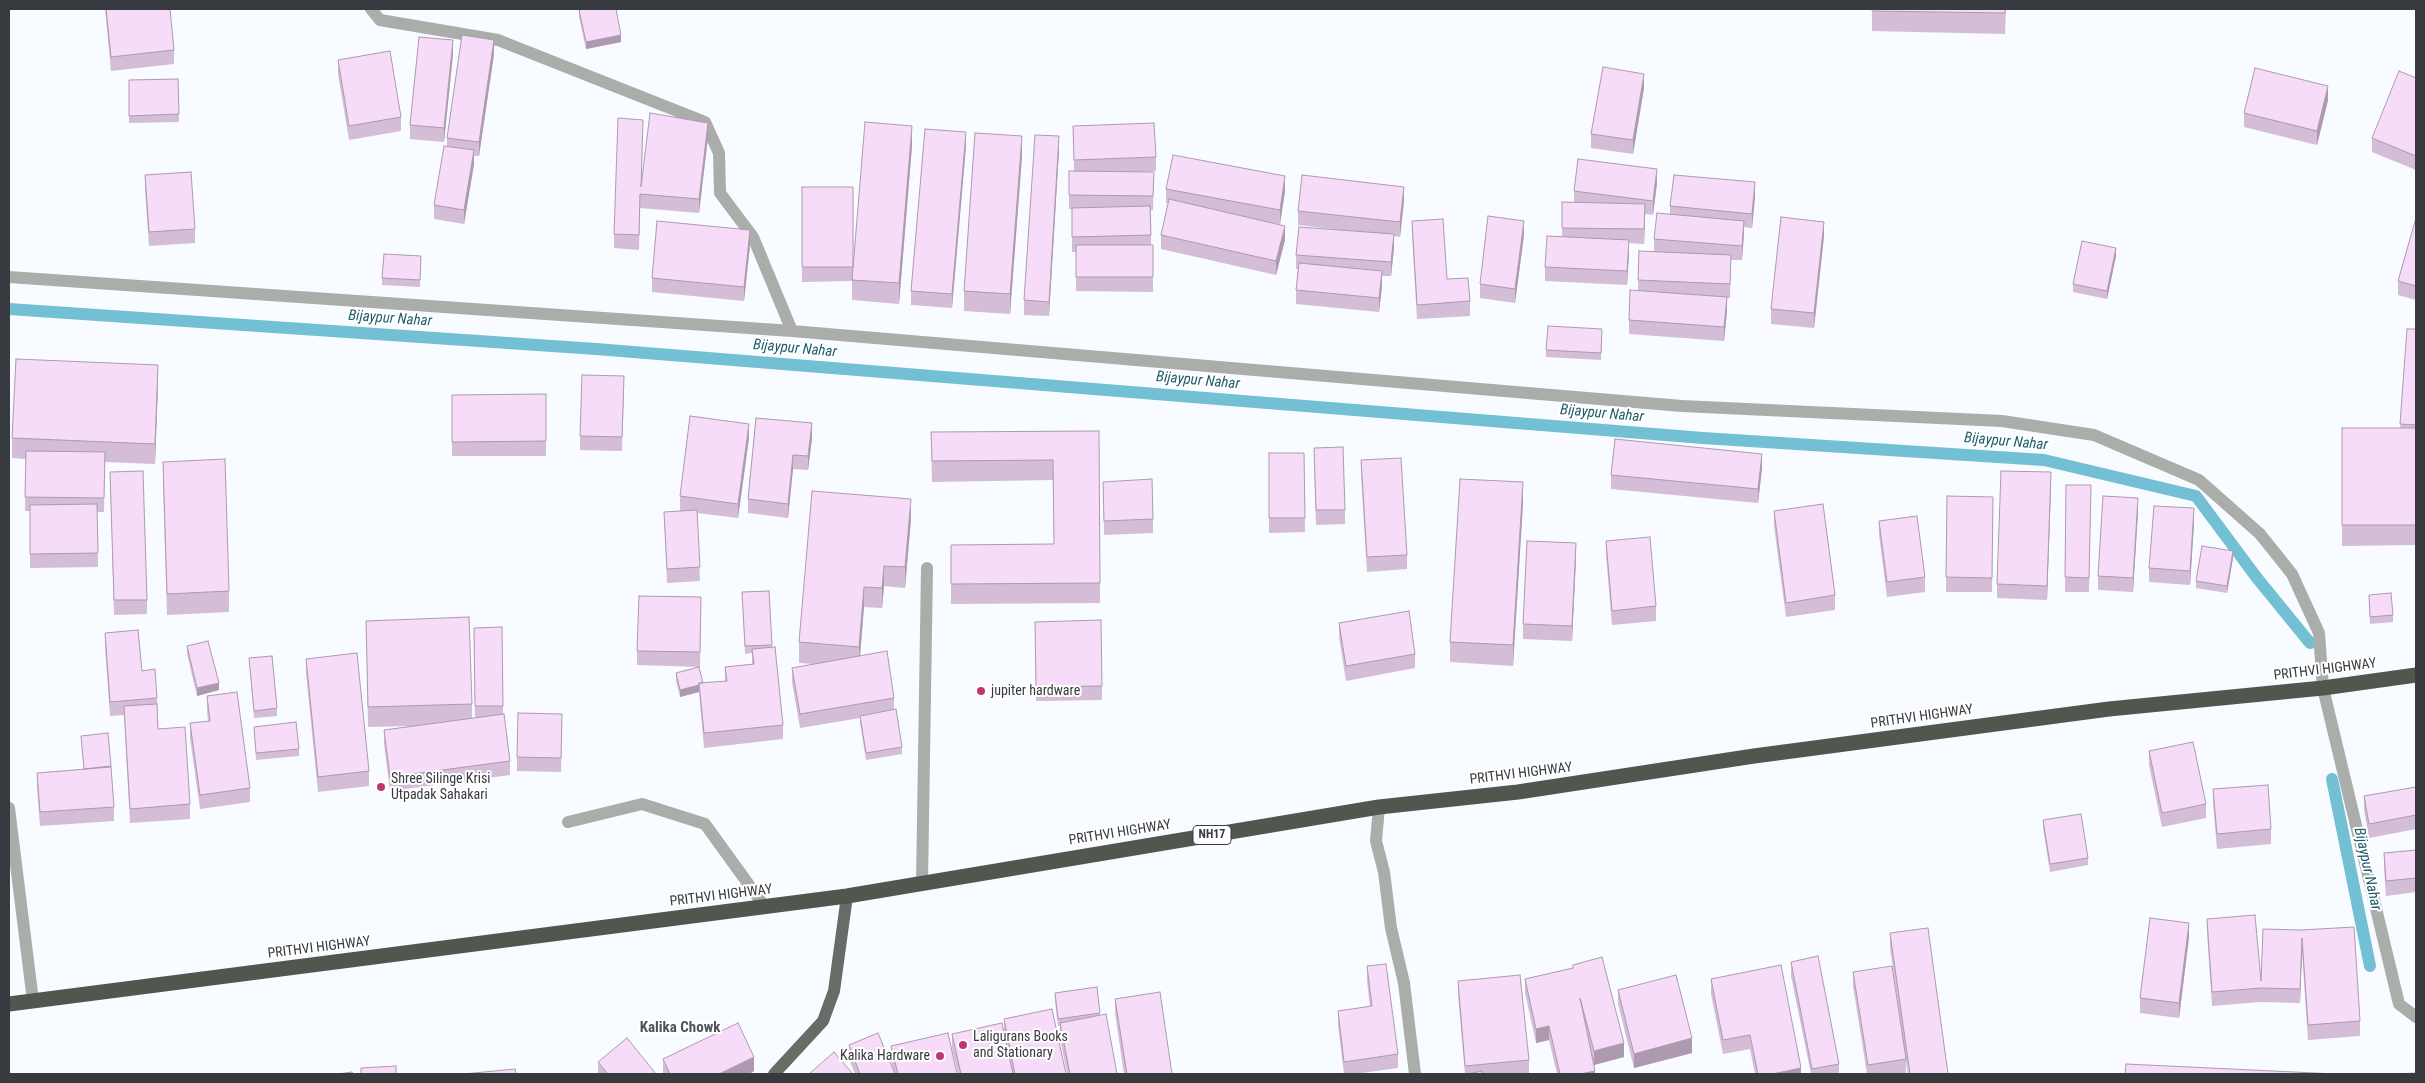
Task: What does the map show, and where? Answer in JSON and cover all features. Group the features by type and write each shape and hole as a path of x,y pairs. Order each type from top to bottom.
{"highway":[{"name":"PRITHVI HIGHWAY","path":"9,1004 847,896 1379,807 1518,792 1754,756 2109,709 2323,688 2416,675"}],"main road":[{"path":"774,1074 823,1021 834,991 847,896"}],"street":[{"path":"371,9 380,20 498,40 704,122 719,153 720,193 753,237 792,331"},
{"path":"9,277 792,331 1682,406 2002,420 2094,434 2199,480 2260,534 2292,574 2318,633 2323,688 2398,1004 2416,1017"},
{"path":"922,883 927,568"},
{"path":"568,822 642,804 705,824 765,906"},
{"path":"1379,807 1376,841 1384,872 1392,928 1404,983 1415,1074"},
{"path":"9,808 33,1001"}],"building":[{"path":"106,9 170,9 174,50 111,57"},
{"path":"616,9 621,35 586,42 579,10"},
{"path":"1872,9 2005,9 2005,13 1872,11"},
{"path":"462,35 494,40 479,142 447,138"},
{"path":"419,37 453,40 444,128 410,125"},
{"path":"390,51 401,117 349,126 338,60"},
{"path":"1603,67 1644,74 1633,140 1591,134"},
{"path":"2255,68 2328,86 2317,131 2244,113"},
{"path":"2399,71 2416,78 2416,156 2372,138"},
{"path":"178,79 179,114 129,116 129,80"},
{"path":"650,113 708,123 699,199 640,194 639,235 614,234 618,118 643,120 641,187"},
{"path":"865,122 912,126 899,283 852,280"},
{"path":"1154,123 1156,157 1074,160 1073,126"},
{"path":"925,129 966,132 952,294 911,291"},
{"path":"975,133 1022,136 1010,294 964,291"},
{"path":"1035,135 1059,136 1049,302 1024,300"},
{"path":"444,146 474,150 464,210 434,205"},
{"path":"1173,155 1285,176 1280,210 1166,189"},
{"path":"1578,159 1657,169 1653,201 1574,191"},
{"path":"1069,171 1154,172 1153,196 1069,195"},
{"path":"191,172 195,229 149,232 145,175"},
{"path":"1302,175 1404,187 1400,222 1298,211"},
{"path":"1674,175 1755,182 1752,214 1670,206"},
{"path":"802,187 853,187 853,267 802,267"},
{"path":"1169,199 1285,226 1276,261 1161,235"},
{"path":"1562,202 1645,204 1644,229 1562,228"},
{"path":"1150,206 1151,235 1072,237 1072,208"},
{"path":"1657,213 1744,221 1742,246 1654,239"},
{"path":"1488,216 1524,221 1515,289 1480,284"},
{"path":"1781,217 1824,222 1814,313 1771,309"},
{"path":"2416,218 2416,286 2398,281"},
{"path":"1443,219 1447,279 1468,278 1470,301 1417,305 1412,221"},
{"path":"657,221 750,230 744,287 652,278"},
{"path":"1299,227 1394,234 1391,262 1296,255"},
{"path":"1547,236 1629,240 1627,271 1545,267"},
{"path":"2082,241 2116,248 2107,291 2073,284"},
{"path":"1076,245 1153,245 1153,277 1076,277"},
{"path":"1639,251 1731,255 1730,284 1638,280"},
{"path":"384,254 421,256 420,280 382,278"},
{"path":"1299,263 1382,271 1379,298 1296,290"},
{"path":"1630,290 1727,297 1724,327 1629,320"},
{"path":"1548,326 1602,329 1601,353 1546,350"},
{"path":"2407,329 2416,329 2416,425 2400,424"},
{"path":"16,359 158,365 155,444 12,438"},
{"path":"582,375 624,376 622,437 580,436"},
{"path":"546,394 546,441 452,442 452,395"},
{"path":"690,416 749,424 738,504 680,496"},
{"path":"756,418 812,423 808,456 793,455 788,504 748,499"},
{"path":"2342,428 2416,428 2416,525 2342,525"},
{"path":"1099,431 1100,583 951,584 951,545 1054,544 1053,460 932,461 931,432"},
{"path":"1615,439 1762,454 1758,489 1611,475"},
{"path":"1343,447 1345,510 1316,510 1314,448"},
{"path":"26,451 105,452 104,498 25,497"},
{"path":"1269,453 1304,453 1305,518 1269,518"},
{"path":"1401,458 1407,555 1367,557 1361,460"},
{"path":"225,459 229,591 167,594 163,462"},
{"path":"143,471 147,600 114,600 110,472"},
{"path":"2001,471 2051,472 2047,586 1997,584"},
{"path":"1152,479 1153,519 1104,521 1103,482"},
{"path":"1460,479 1523,482 1513,645 1450,642"},
{"path":"2066,485 2091,485 2089,578 2065,577"},
{"path":"812,491 911,499 905,567 884,566 882,588 864,587 859,647 799,642"},
{"path":"1947,496 1993,497 1992,578 1946,577"},
{"path":"2103,496 2138,498 2133,578 2098,576"},
{"path":"97,504 98,553 30,554 30,505"},
{"path":"1823,504 1835,595 1786,603 1774,511"},
{"path":"2154,506 2194,508 2190,571 2149,568"},
{"path":"697,510 700,567 667,569 664,512"},
{"path":"1917,516 1925,577 1887,582 1879,521"},
{"path":"1650,537 1656,606 1612,611 1606,541"},
{"path":"1527,541 1576,543 1572,626 1523,624"},
{"path":"2202,546 2233,551 2227,586 2196,581"},
{"path":"769,591 772,645 745,646 742,592"},
{"path":"2391,593 2393,615 2370,617 2369,595"},
{"path":"639,596 701,597 700,652 637,651"},
{"path":"1409,611 1415,654 1346,666 1339,623"},
{"path":"469,617 472,704 368,707 366,621"},
{"path":"1101,620 1102,686 1036,687 1035,622"},
{"path":"502,627 503,706 475,706 474,628"},
{"path":"138,630 142,671 155,669 157,698 110,702 105,633"},
{"path":"208,641 219,683 197,688 187,646"},
{"path":"775,647 783,725 704,733 699,683 727,681 725,667 754,664 752,649"},
{"path":"887,651 894,698 800,714 792,668"},
{"path":"357,653 369,771 318,777 306,659"},
{"path":"272,656 277,708 254,711 249,658"},
{"path":"699,667 703,683 680,690 676,673"},
{"path":"237,692 250,788 200,795 190,723 210,721 207,696"},
{"path":"157,704 158,729 185,727 190,804 130,809 124,706"},
{"path":"896,709 902,747 866,753 860,716"},
{"path":"518,713 562,714 561,758 517,757"},
{"path":"504,714 510,761 390,777 384,730"},
{"path":"296,722 299,749 256,753 254,727"},
{"path":"108,733 111,766 84,769 81,736"},
{"path":"2193,742 2206,804 2162,813 2149,751"},
{"path":"111,767 114,807 40,812 37,773"},
{"path":"2268,785 2271,829 2217,834 2213,789"},
{"path":"2416,787 2416,815 2369,824 2364,796"},
{"path":"2081,814 2088,858 2050,864 2043,820"},
{"path":"2416,850 2416,878 2386,881 2384,853"},
{"path":"2255,915 2261,981 2263,929 2301,930 2354,927 2360,1021 2308,1025 2302,938 2300,989 2261,988 2212,992 2207,919"},
{"path":"2150,918 2189,923 2179,1003 2140,998"},
{"path":"1928,928 1948,1074 1910,1074 1890,933"},
{"path":"1818,956 1839,1064 1812,1069 1791,962"},
{"path":"1602,957 1624,1043 1594,1051 1580,998 1595,1071 1580,1074 1560,1074 1549,1026 1536,1029 1525,979 1573,968 1573,965"},
{"path":"1386,964 1398,1054 1344,1062 1338,1011 1372,1006 1367,966"},
{"path":"1781,965 1801,1068 1772,1074 1758,1074 1750,1035 1723,1040 1711,979"},
{"path":"1892,966 1906,1059 1868,1065 1853,972"},
{"path":"1520,975 1529,1060 1465,1066 1458,981"},
{"path":"1676,975 1692,1038 1634,1054 1618,990"},
{"path":"1097,987 1100,1013 1058,1019 1055,993"},
{"path":"1160,992 1172,1074 1127,1074 1115,999"},
{"path":"1052,1009 1066,1074 1015,1074 1004,1019"},
{"path":"1106,1014 1117,1074 1070,1074 1060,1023"},
{"path":"738,1023 754,1057 719,1074 670,1074 663,1059"},
{"path":"1002,1023 1013,1074 961,1074 952,1034"},
{"path":"878,1033 895,1074 860,1074 849,1045"},
{"path":"948,1033 957,1074 898,1074 891,1046"},
{"path":"627,1038 656,1074 608,1074 598,1062"},
{"path":"834,1052 853,1074 809,1074"},
{"path":"2126,1064 2336,1074 2125,1074"},
{"path":"396,1066 396,1074 361,1074 361,1068"},
{"path":"515,1069 516,1074 463,1074"},
{"path":"1482,1071 1482,1074 1468,1074"}],"waterway":[{"name":"Bijaypur Nahar","path":"9,309 596,349 1703,438 2044,460 2196,496 2257,578 2310,643"},
{"name":"Bijaypur Nahar","path":"2332,779 2370,966"}],"place":[{"name":"jupiter hardware","path":"981,691"},
{"name":"Shree Silinge Krisi Utpadak Sahakari","path":"381,787"},
{"name":"Laligurans Books and Stationary","path":"963,1045"},
{"name":"Kalika Hardware","path":"940,1056"}],"district":[{"name":"Kalika Chowk","path":"680,1028"}]}
